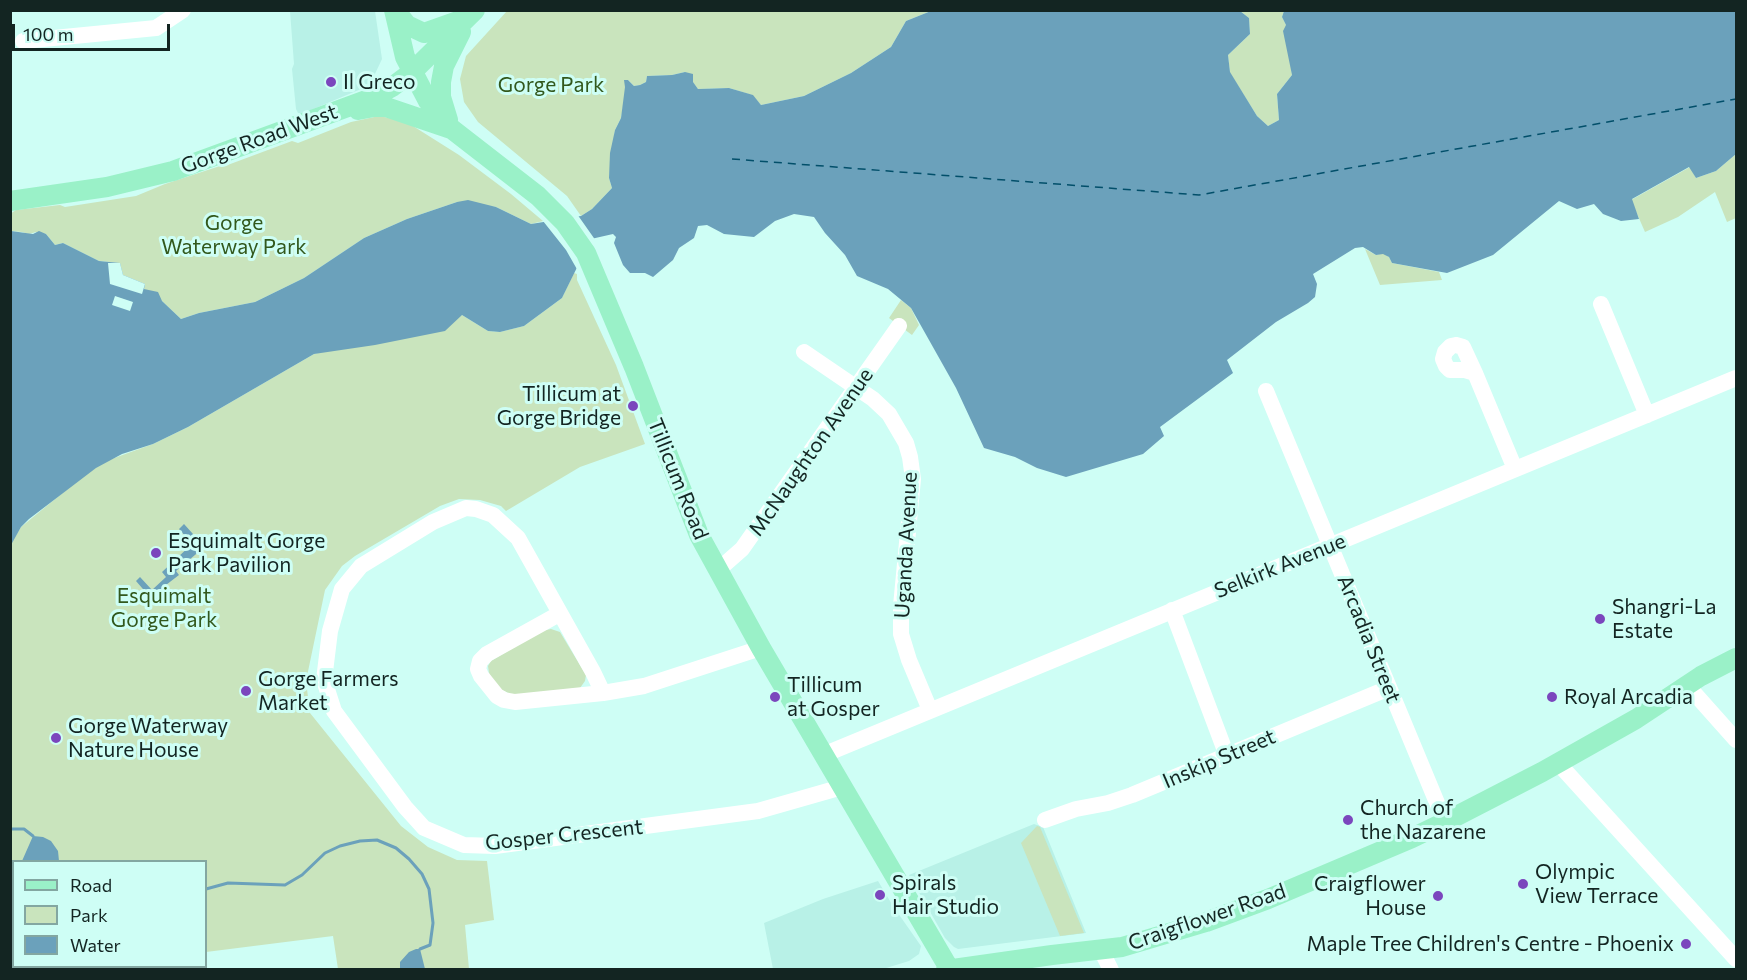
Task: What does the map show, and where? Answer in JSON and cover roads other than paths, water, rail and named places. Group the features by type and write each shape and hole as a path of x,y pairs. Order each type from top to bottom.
{"main road":[{"path":"395,10 407,25 424,33 472,14"},
{"name":"Tillicum Road","path":"395,10 402,45 412,72 428,101 453,130 522,182 554,210 579,242 593,267 685,502 717,571 948,969"},
{"path":"453,130 444,110 441,82 444,66 472,14"},
{"name":"Gorge Road West","path":"10,201 108,187 195,164 382,93 412,72 472,14"},
{"path":"327,114 386,107 453,130"},
{"name":"Craigflower Road","path":"948,969 1052,954 1122,947 1238,910 1413,838 1445,822 1558,763 1636,719 1701,676 1737,658"}],"street":[{"path":"23,41 156,28 183,10"},
{"path":"1601,304 1647,415"},
{"name":"McNaughton Avenue","path":"717,571 742,549 899,326"},
{"name":"Uganda Avenue","path":"804,352 873,399 889,414 900,431 910,457 912,489 901,606 901,634 930,710"},
{"path":"1475,373 1515,469"},
{"name":"Selkirk Avenue","path":"823,755 1737,378"},
{"name":"Arcadia Street","path":"1266,391 1445,822"},
{"name":"Gosper Crescent","path":"603,693 518,538 493,514 466,508 434,522 360,566 342,590 330,631 324,680 334,711 405,807 424,828 464,845 495,846 758,811 842,787"},
{"path":"1172,610 1227,756"},
{"path":"560,614 487,654 480,662 478,669 480,676 497,696 515,702 603,693 644,686 761,648"},
{"path":"1687,686 1737,740"},
{"name":"Inskip Street","path":"1045,819 1132,795 1389,688"},
{"path":"1558,763 1737,959"},
{"path":"1101,950 1110,969"},
{"path":"1733,969 1737,966"}],"water":[{"path":"931,11 1240,11 1249,18 1250,34 1228,55 1230,72 1257,116 1268,126 1279,120 1277,94 1292,75 1283,31 1286,25 1282,17 1284,11 1736,11 1736,154 1716,171 1696,178 1689,167 1632,199 1639,219 1621,221 1603,214 1594,204 1577,209 1559,201 1493,255 1447,273 1392,263 1389,257 1383,254 1376,255 1363,247 1355,248 1313,274 1317,284 1315,297 1276,322 1227,360 1233,373 1160,427 1164,436 1143,454 1066,477 1037,468 1015,457 984,448 956,388 911,308 888,289 857,276 845,255 814,217 794,214 775,221 754,237 724,234 707,225 698,226 694,238 679,248 673,260 653,277 645,273 630,273 623,265 614,243 616,237 613,234 591,239 562,298 524,326 500,332 488,331 462,315 445,331 314,354 188,427 153,444 122,454 96,468 29,519 21,527 11,545 11,231 33,234 39,231 46,234 55,245 63,243 99,261 120,263 123,275 145,284 144,289 158,292 162,301 181,319 199,313 255,302 304,278 364,238 407,219 457,202 468,200 496,207 531,224 581,216 592,209 612,188 609,178 610,153 615,130 621,118 624,80 628,80 634,86 646,82 647,76 685,72 693,74 693,82 698,89 729,88 753,95 761,105 804,96 851,73 891,47 906,21"},
{"path":"184,524 193,534 191,537 202,549 176,571 179,575 162,588 166,593 155,603 136,581 140,577 152,590 166,577 162,572 192,544 179,529"},
{"path":"33,836 51,841 58,851 59,860 22,860"},
{"path":"420,949 425,969 400,969 400,962 409,952"}],"waterway":[{"path":"10,829 24,829 33,836"},
{"path":"207,889 228,883 285,885 302,875 325,853 340,846 377,840 396,848 409,859 422,874 429,889 433,923 430,945 420,949"}],"place":[{"name":"Il Greco","path":"331,82"},
{"name":"Tillicum at Gorge Bridge","path":"633,406"},
{"name":"Esquimalt Gorge Park Pavilion","path":"156,553"},
{"name":"Shangri-La Estate","path":"1600,619"},
{"name":"Gorge Farmers Market","path":"246,691"},
{"name":"Tillicum at Gosper","path":"775,697"},
{"name":"Royal Arcadia","path":"1552,697"},
{"name":"Gorge Waterway Nature House","path":"56,738"},
{"name":"Church of the Nazarene","path":"1348,820"},
{"name":"Olympic View Terrace","path":"1523,884"},
{"name":"Spirals Hair Studio","path":"880,895"},
{"name":"Craigflower House","path":"1438,896"},
{"name":"Maple Tree Children's Centre - Phoenix","path":"1686,944"}],"park label":[{"name":"Gorge Park","path":"551,85"},
{"name":"Gorge Waterway Park","path":"234,235"},
{"name":"Esquimalt Gorge Park","path":"164,608"}]}
